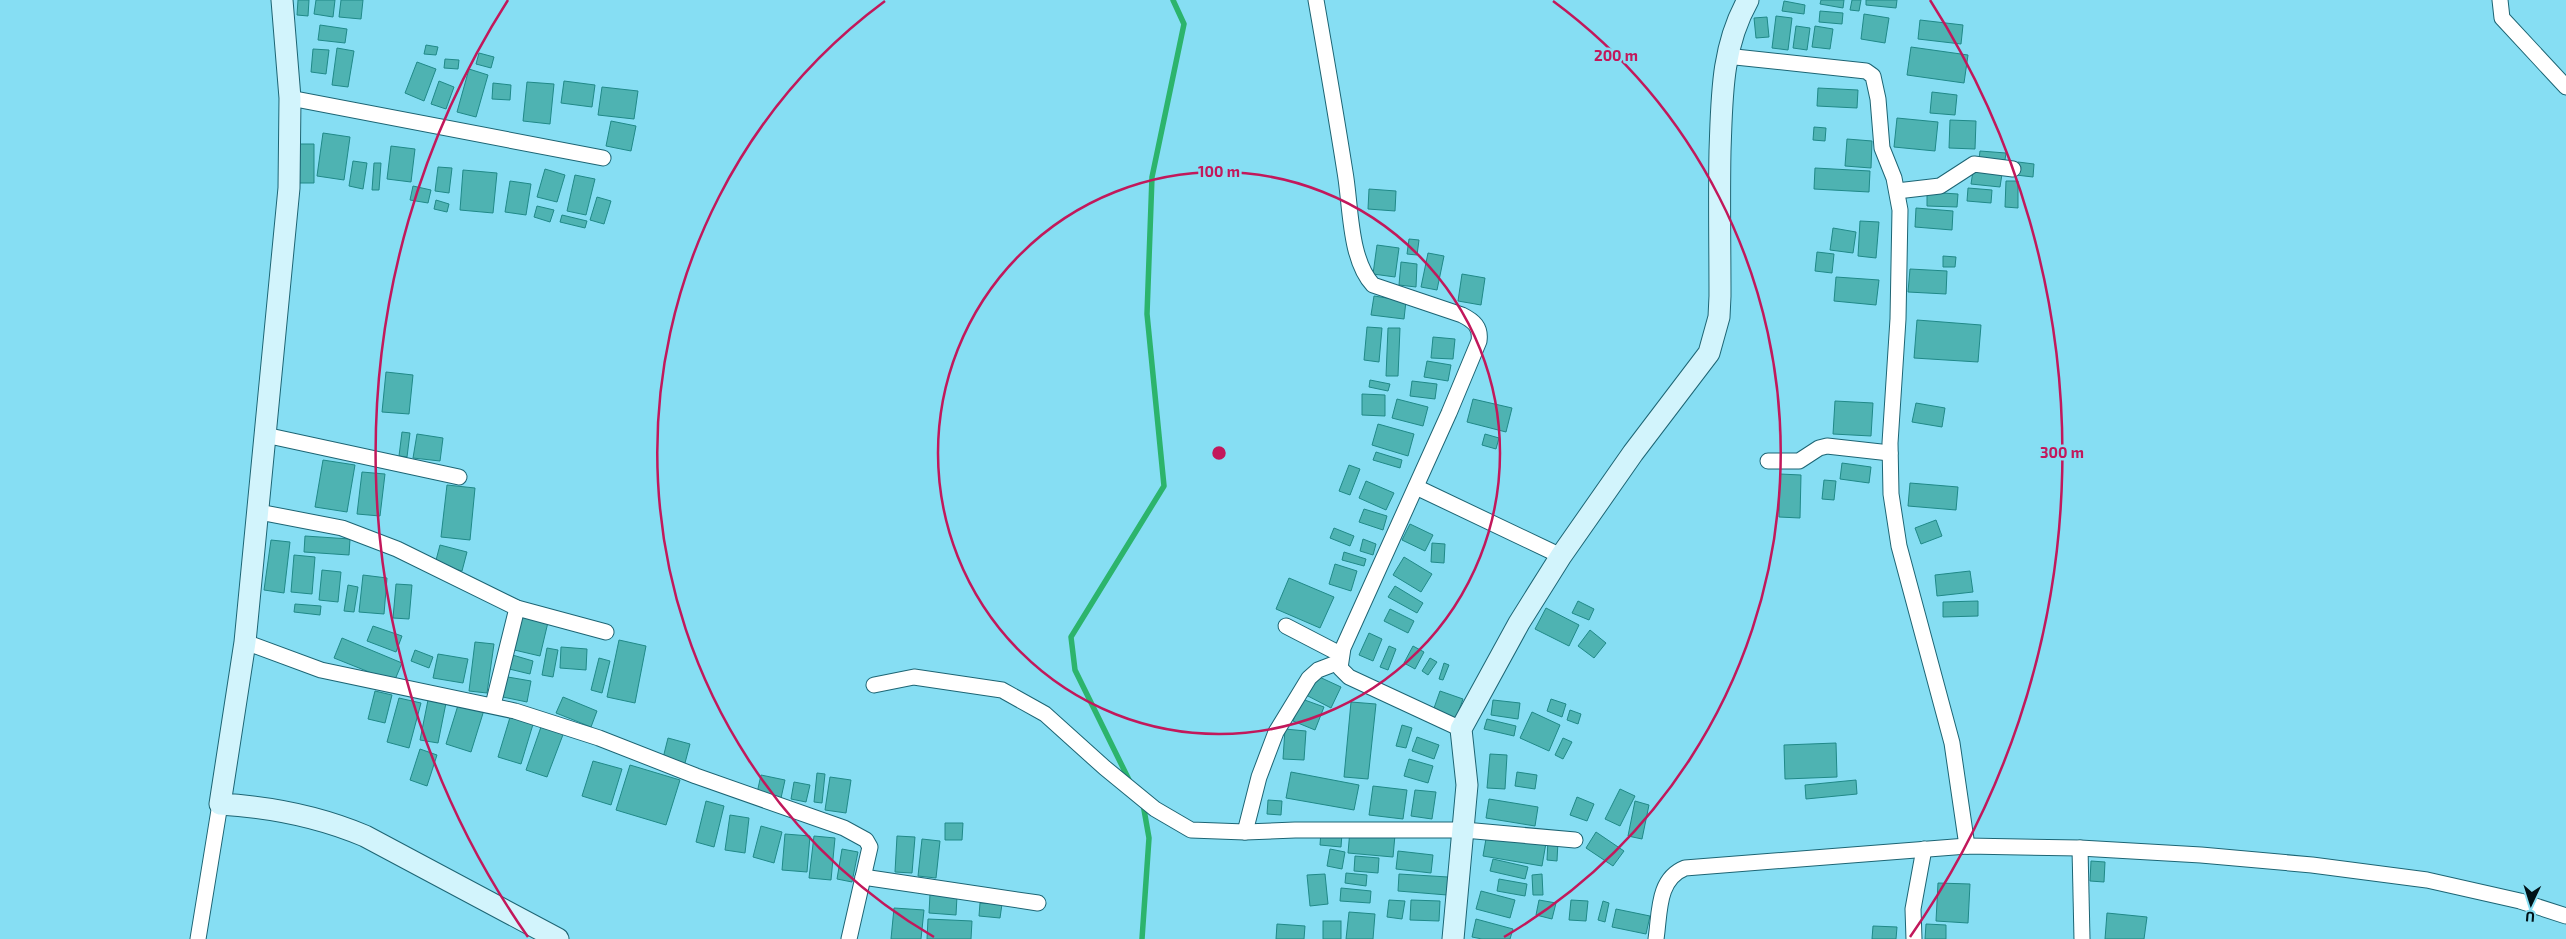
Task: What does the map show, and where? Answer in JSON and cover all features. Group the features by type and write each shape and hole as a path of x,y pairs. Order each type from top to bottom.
{"street":[{"path":"198,939 245,642 289,188 290,98 282,0"},
{"path":"1316,0 1346,177 1351,219 1365,276 1374,285 1462,315 1473,321 1480,333 1479,340 1449,413 1340,658 1343,674 1461,730"},
{"path":"1453,939 1464,830 1466,785 1461,730 1519,623 1562,556 1633,453 1700,366 1715,337 1719,316 1722,96 1726,56 1732,35 1748,0"},
{"path":"2500,0 2502,18 2566,87"},
{"path":"1726,56 1870,72 1873,76 1878,98 1882,148 1898,191 1900,210 1898,319 1890,453 1891,494 1899,546 1952,743 1967,846"},
{"path":"290,98 603,158"},
{"path":"1898,191 1940,186 1974,164 2013,169"},
{"path":"265,435 459,477"},
{"path":"1768,461 1799,461 1819,448 1827,446 1890,453"},
{"path":"1416,487 1562,556"},
{"path":"259,512 342,528 388,545 517,608 606,632"},
{"path":"493,705 517,608"},
{"path":"1286,626 1340,658"},
{"path":"245,642 321,670 386,685 493,705 599,738 696,776 844,828 866,840 870,846 849,939"},
{"path":"1245,832 1258,777 1276,732 1309,678 1318,670 1340,658"},
{"path":"874,685 914,677 1002,690 1045,714 1105,768 1177,823 1192,830 1207,832 1464,830 1575,840"},
{"path":"220,804 273,809 332,822 365,836 558,939"},
{"path":"1656,939 1666,882 1674,872 1684,868 1967,846 2080,848 2229,858 2427,880 2520,901 2566,916"},
{"path":"2080,848 2082,939"},
{"path":"1914,939 1914,910 1924,849"},
{"path":"863,876 1038,903"}],"building":[{"path":"298,0 309,0 308,16 297,15"},
{"path":"316,0 335,0 333,17 314,14"},
{"path":"341,0 363,0 361,19 339,17"},
{"path":"1821,0 1844,0 1843,8 1820,4"},
{"path":"1852,0 1861,0 1859,11 1850,10"},
{"path":"1866,0 1897,0 1896,8 1866,5"},
{"path":"1784,1 1805,5 1804,14 1782,11"},
{"path":"1820,11 1843,13 1842,24 1819,22"},
{"path":"1864,14 1889,18 1885,43 1861,39"},
{"path":"1776,16 1792,18 1788,50 1772,48"},
{"path":"1767,17 1769,37 1756,38 1754,18"},
{"path":"1920,20 1963,25 1961,44 1918,39"},
{"path":"320,25 347,29 345,43 318,40"},
{"path":"1796,26 1810,28 1807,50 1793,48"},
{"path":"1815,26 1833,29 1830,49 1812,47"},
{"path":"426,45 438,47 436,55 424,54"},
{"path":"1911,47 1968,55 1964,83 1907,75"},
{"path":"337,48 354,51 348,87 332,85"},
{"path":"313,49 329,50 326,74 311,72"},
{"path":"479,53 494,57 491,68 476,64"},
{"path":"445,59 459,60 458,69 444,68"},
{"path":"417,62 436,69 424,101 405,93"},
{"path":"469,69 488,75 476,117 457,112"},
{"path":"439,81 454,87 446,109 431,104"},
{"path":"564,81 595,85 592,107 561,103"},
{"path":"527,82 554,84 550,124 523,121"},
{"path":"493,83 511,85 510,100 492,99"},
{"path":"602,87 638,91 634,119 598,115"},
{"path":"1818,88 1858,90 1857,108 1817,106"},
{"path":"1932,92 1957,95 1955,115 1930,113"},
{"path":"1897,118 1938,122 1935,151 1894,147"},
{"path":"1950,120 1976,121 1975,149 1949,148"},
{"path":"611,121 636,126 631,151 606,146"},
{"path":"1814,127 1826,128 1825,141 1813,140"},
{"path":"323,133 350,137 344,180 317,176"},
{"path":"1847,139 1872,141 1871,168 1845,166"},
{"path":"298,144 314,144 314,183 297,183"},
{"path":"391,146 415,149 411,182 387,179"},
{"path":"1980,151 2006,153 2005,160 1979,159"},
{"path":"353,161 367,163 363,189 349,186"},
{"path":"2018,162 2034,164 2033,177 2016,175"},
{"path":"374,163 381,163 379,190 372,190"},
{"path":"438,167 452,168 449,193 435,191"},
{"path":"1815,168 1870,171 1869,192 1814,189"},
{"path":"545,169 565,175 557,202 537,197"},
{"path":"463,170 497,173 493,213 460,210"},
{"path":"1973,171 2002,174 2000,187 1971,184"},
{"path":"575,175 595,179 586,215 567,211"},
{"path":"510,181 531,184 526,215 505,212"},
{"path":"2006,181 2018,181 2018,208 2005,207"},
{"path":"413,186 431,190 428,203 410,200"},
{"path":"1968,188 1992,190 1991,203 1967,201"},
{"path":"1369,189 1396,191 1395,211 1368,209"},
{"path":"1927,192 1958,194 1957,207 1927,206"},
{"path":"597,197 611,201 604,224 590,220"},
{"path":"436,200 449,204 447,212 434,209"},
{"path":"537,206 554,210 550,222 534,217"},
{"path":"1916,208 1953,211 1952,230 1915,227"},
{"path":"562,215 587,221 585,228 560,222"},
{"path":"1860,221 1879,222 1876,258 1858,256"},
{"path":"1833,228 1856,232 1853,253 1830,250"},
{"path":"1409,239 1419,240 1417,255 1407,254"},
{"path":"1377,245 1399,248 1395,277 1373,274"},
{"path":"1817,252 1834,254 1832,273 1815,271"},
{"path":"1428,253 1444,256 1437,290 1421,287"},
{"path":"1943,256 1956,257 1955,267 1943,267"},
{"path":"1401,262 1417,264 1416,287 1399,285"},
{"path":"1910,269 1947,271 1946,294 1908,292"},
{"path":"1462,274 1485,278 1481,305 1458,301"},
{"path":"1836,277 1879,280 1876,305 1834,301"},
{"path":"1374,296 1406,301 1404,319 1371,315"},
{"path":"1917,320 1981,325 1978,362 1914,358"},
{"path":"1367,327 1382,328 1379,362 1364,360"},
{"path":"1388,328 1400,328 1398,376 1386,376"},
{"path":"1433,337 1455,339 1453,359 1431,358"},
{"path":"1427,361 1451,365 1448,381 1424,377"},
{"path":"386,372 413,375 409,414 382,412"},
{"path":"1370,380 1390,384 1388,391 1369,387"},
{"path":"1412,381 1437,384 1435,399 1410,396"},
{"path":"1362,394 1385,395 1385,416 1362,415"},
{"path":"1397,399 1428,407 1423,426 1392,418"},
{"path":"1473,399 1512,408 1506,432 1467,422"},
{"path":"1835,401 1873,403 1871,436 1833,434"},
{"path":"1916,403 1945,408 1942,427 1912,422"},
{"path":"1378,424 1414,434 1408,456 1372,445"},
{"path":"402,432 410,433 407,457 399,456"},
{"path":"417,434 443,438 440,461 413,458"},
{"path":"1485,434 1499,438 1496,449 1482,445"},
{"path":"1376,452 1402,460 1400,468 1373,460"},
{"path":"323,460 355,465 347,512 315,507"},
{"path":"1842,463 1871,467 1869,483 1840,479"},
{"path":"1349,465 1360,469 1350,495 1339,491"},
{"path":"362,472 385,474 380,516 357,514"},
{"path":"1780,474 1801,475 1800,518 1779,517"},
{"path":"1824,480 1836,481 1834,500 1822,499"},
{"path":"1366,481 1394,493 1386,510 1359,498"},
{"path":"1910,483 1958,487 1956,510 1908,506"},
{"path":"447,485 475,488 470,540 441,537"},
{"path":"1364,509 1387,516 1383,530 1359,522"},
{"path":"1936,520 1942,536 1921,544 1915,528"},
{"path":"1410,524 1433,535 1425,551 1402,540"},
{"path":"1334,528 1354,536 1350,546 1330,538"},
{"path":"305,536 350,539 349,555 304,552"},
{"path":"1363,539 1376,544 1373,555 1360,551"},
{"path":"271,540 290,542 284,593 264,590"},
{"path":"1432,543 1445,544 1444,563 1431,562"},
{"path":"440,545 467,552 462,571 435,564"},
{"path":"1344,552 1366,559 1364,566 1342,560"},
{"path":"294,555 315,557 312,594 291,592"},
{"path":"1404,557 1432,574 1421,592 1393,575"},
{"path":"1335,564 1357,571 1351,591 1329,584"},
{"path":"322,570 341,572 338,602 319,600"},
{"path":"1970,571 1973,592 1937,596 1935,575"},
{"path":"363,575 387,578 384,614 359,612"},
{"path":"1289,578 1334,597 1320,628 1276,609"},
{"path":"396,584 412,585 409,619 393,618"},
{"path":"348,585 358,587 354,612 344,611"},
{"path":"1395,586 1423,603 1417,613 1388,597"},
{"path":"1578,601 1594,609 1589,620 1572,613"},
{"path":"1978,601 1978,616 1943,617 1943,602"},
{"path":"295,604 321,606 320,615 294,612"},
{"path":"1546,608 1579,625 1569,646 1535,629"},
{"path":"1390,609 1414,621 1408,633 1384,621"},
{"path":"519,611 549,618 540,656 510,649"},
{"path":"373,626 402,636 396,652 367,641"},
{"path":"1590,630 1606,643 1594,658 1578,646"},
{"path":"1369,633 1382,639 1373,661 1359,655"},
{"path":"342,638 402,663 394,682 334,658"},
{"path":"619,640 646,646 635,703 607,697"},
{"path":"475,642 494,644 487,693 469,691"},
{"path":"1389,646 1396,649 1388,670 1380,667"},
{"path":"1413,646 1424,652 1415,669 1404,663"},
{"path":"561,647 587,649 586,670 560,668"},
{"path":"547,648 558,650 553,677 542,675"},
{"path":"415,650 433,657 429,668 411,661"},
{"path":"438,654 468,659 463,683 433,678"},
{"path":"509,654 533,661 530,674 505,668"},
{"path":"599,658 610,661 602,693 591,690"},
{"path":"1430,658 1437,662 1428,675 1422,671"},
{"path":"1444,663 1449,665 1443,680 1439,679"},
{"path":"1315,675 1341,687 1331,708 1306,695"},
{"path":"502,676 531,681 527,702 498,696"},
{"path":"375,691 392,695 385,723 368,719"},
{"path":"1440,691 1463,699 1456,719 1433,711"},
{"path":"563,697 597,711 591,727 556,713"},
{"path":"399,698 421,703 409,748 387,742"},
{"path":"1302,699 1324,707 1315,730 1293,721"},
{"path":"1551,699 1566,704 1562,717 1547,711"},
{"path":"428,700 446,703 438,743 420,740"},
{"path":"1493,700 1520,703 1518,719 1491,715"},
{"path":"459,702 484,710 471,752 446,744"},
{"path":"1351,702 1376,704 1368,779 1344,777"},
{"path":"1570,710 1581,714 1578,724 1567,720"},
{"path":"1532,712 1560,725 1549,751 1520,738"},
{"path":"511,714 534,721 521,764 498,757"},
{"path":"1487,719 1516,726 1514,736 1484,729"},
{"path":"542,724 564,732 547,777 526,770"},
{"path":"1402,725 1412,728 1406,748 1396,746"},
{"path":"1285,729 1306,731 1304,760 1283,759"},
{"path":"1417,737 1439,745 1434,759 1412,751"},
{"path":"668,738 690,744 685,763 663,758"},
{"path":"1563,738 1572,742 1563,759 1555,755"},
{"path":"1836,743 1837,777 1785,779 1784,745"},
{"path":"420,749 437,755 427,786 410,780"},
{"path":"1490,754 1507,755 1505,789 1487,788"},
{"path":"1409,759 1433,766 1428,783 1404,776"},
{"path":"593,761 622,769 611,805 582,796"},
{"path":"630,765 680,780 666,825 616,810"},
{"path":"1291,772 1359,785 1354,810 1286,798"},
{"path":"1517,772 1537,775 1535,789 1515,786"},
{"path":"817,773 825,774 822,803 814,802"},
{"path":"761,775 785,780 781,798 757,793"},
{"path":"830,777 851,780 846,813 825,810"},
{"path":"1856,780 1857,794 1806,799 1805,785"},
{"path":"794,782 810,785 806,802 791,799"},
{"path":"1373,786 1407,790 1403,819 1369,815"},
{"path":"1620,789 1635,796 1620,826 1605,819"},
{"path":"1415,790 1436,792 1432,819 1411,816"},
{"path":"1577,797 1594,804 1587,821 1570,815"},
{"path":"1489,799 1538,807 1535,826 1486,818"},
{"path":"1268,800 1282,801 1281,815 1267,814"},
{"path":"706,801 724,806 714,847 696,842"},
{"path":"1635,801 1649,805 1642,839 1628,836"},
{"path":"730,815 749,818 745,853 725,850"},
{"path":"945,823 963,823 962,840 945,840"},
{"path":"761,826 782,832 774,863 753,857"},
{"path":"1350,830 1395,835 1393,857 1348,853"},
{"path":"1321,831 1342,833 1341,847 1320,845"},
{"path":"1596,832 1624,851 1613,866 1586,848"},
{"path":"1487,833 1546,843 1542,866 1483,856"},
{"path":"785,834 810,836 807,872 782,870"},
{"path":"814,836 835,838 831,880 809,878"},
{"path":"897,836 915,837 912,873 895,872"},
{"path":"922,839 940,841 936,878 918,876"},
{"path":"1548,840 1558,841 1557,861 1547,860"},
{"path":"842,849 858,852 852,882 837,879"},
{"path":"1330,849 1345,852 1342,869 1327,866"},
{"path":"1398,851 1433,855 1431,873 1396,869"},
{"path":"1355,856 1379,858 1378,873 1354,871"},
{"path":"1493,859 1528,867 1525,879 1490,871"},
{"path":"2091,861 2105,862 2104,882 2090,881"},
{"path":"1346,873 1367,875 1366,886 1345,883"},
{"path":"1325,874 1328,904 1310,906 1307,875"},
{"path":"1399,874 1448,877 1447,895 1398,891"},
{"path":"1542,874 1543,895 1533,895 1532,875"},
{"path":"1499,879 1527,884 1525,896 1497,891"},
{"path":"1938,883 1970,884 1968,923 1936,921"},
{"path":"1341,888 1371,891 1370,903 1340,901"},
{"path":"1481,891 1515,900 1510,918 1476,909"},
{"path":"930,894 957,896 956,915 929,913"},
{"path":"1389,900 1405,901 1402,919 1387,917"},
{"path":"1411,900 1440,901 1439,921 1410,920"},
{"path":"1539,900 1556,903 1552,919 1536,915"},
{"path":"1571,900 1588,901 1586,921 1569,920"},
{"path":"1603,901 1609,903 1605,922 1598,920"},
{"path":"980,903 1002,904 1000,918 979,916"},
{"path":"894,908 924,910 921,939 891,939"},
{"path":"1616,909 1650,916 1646,934 1612,927"},
{"path":"1349,912 1375,914 1373,939 1346,939"},
{"path":"2107,913 2147,917 2144,939 2105,939"},
{"path":"928,919 972,921 971,939 927,939"},
{"path":"1476,919 1513,929 1510,939 1472,937"},
{"path":"1323,921 1341,921 1341,939 1323,939"},
{"path":"1277,924 1305,926 1304,939 1276,939"},
{"path":"1926,924 1946,925 1946,939 1925,939"},
{"path":"1873,926 1897,927 1896,939 1872,939"}],"waterway":[{"path":"1131,784 1075,670 1071,637 1164,486 1147,314 1152,177 1184,24 1173,0"},
{"path":"1142,939 1149,838 1143,804"}]}
